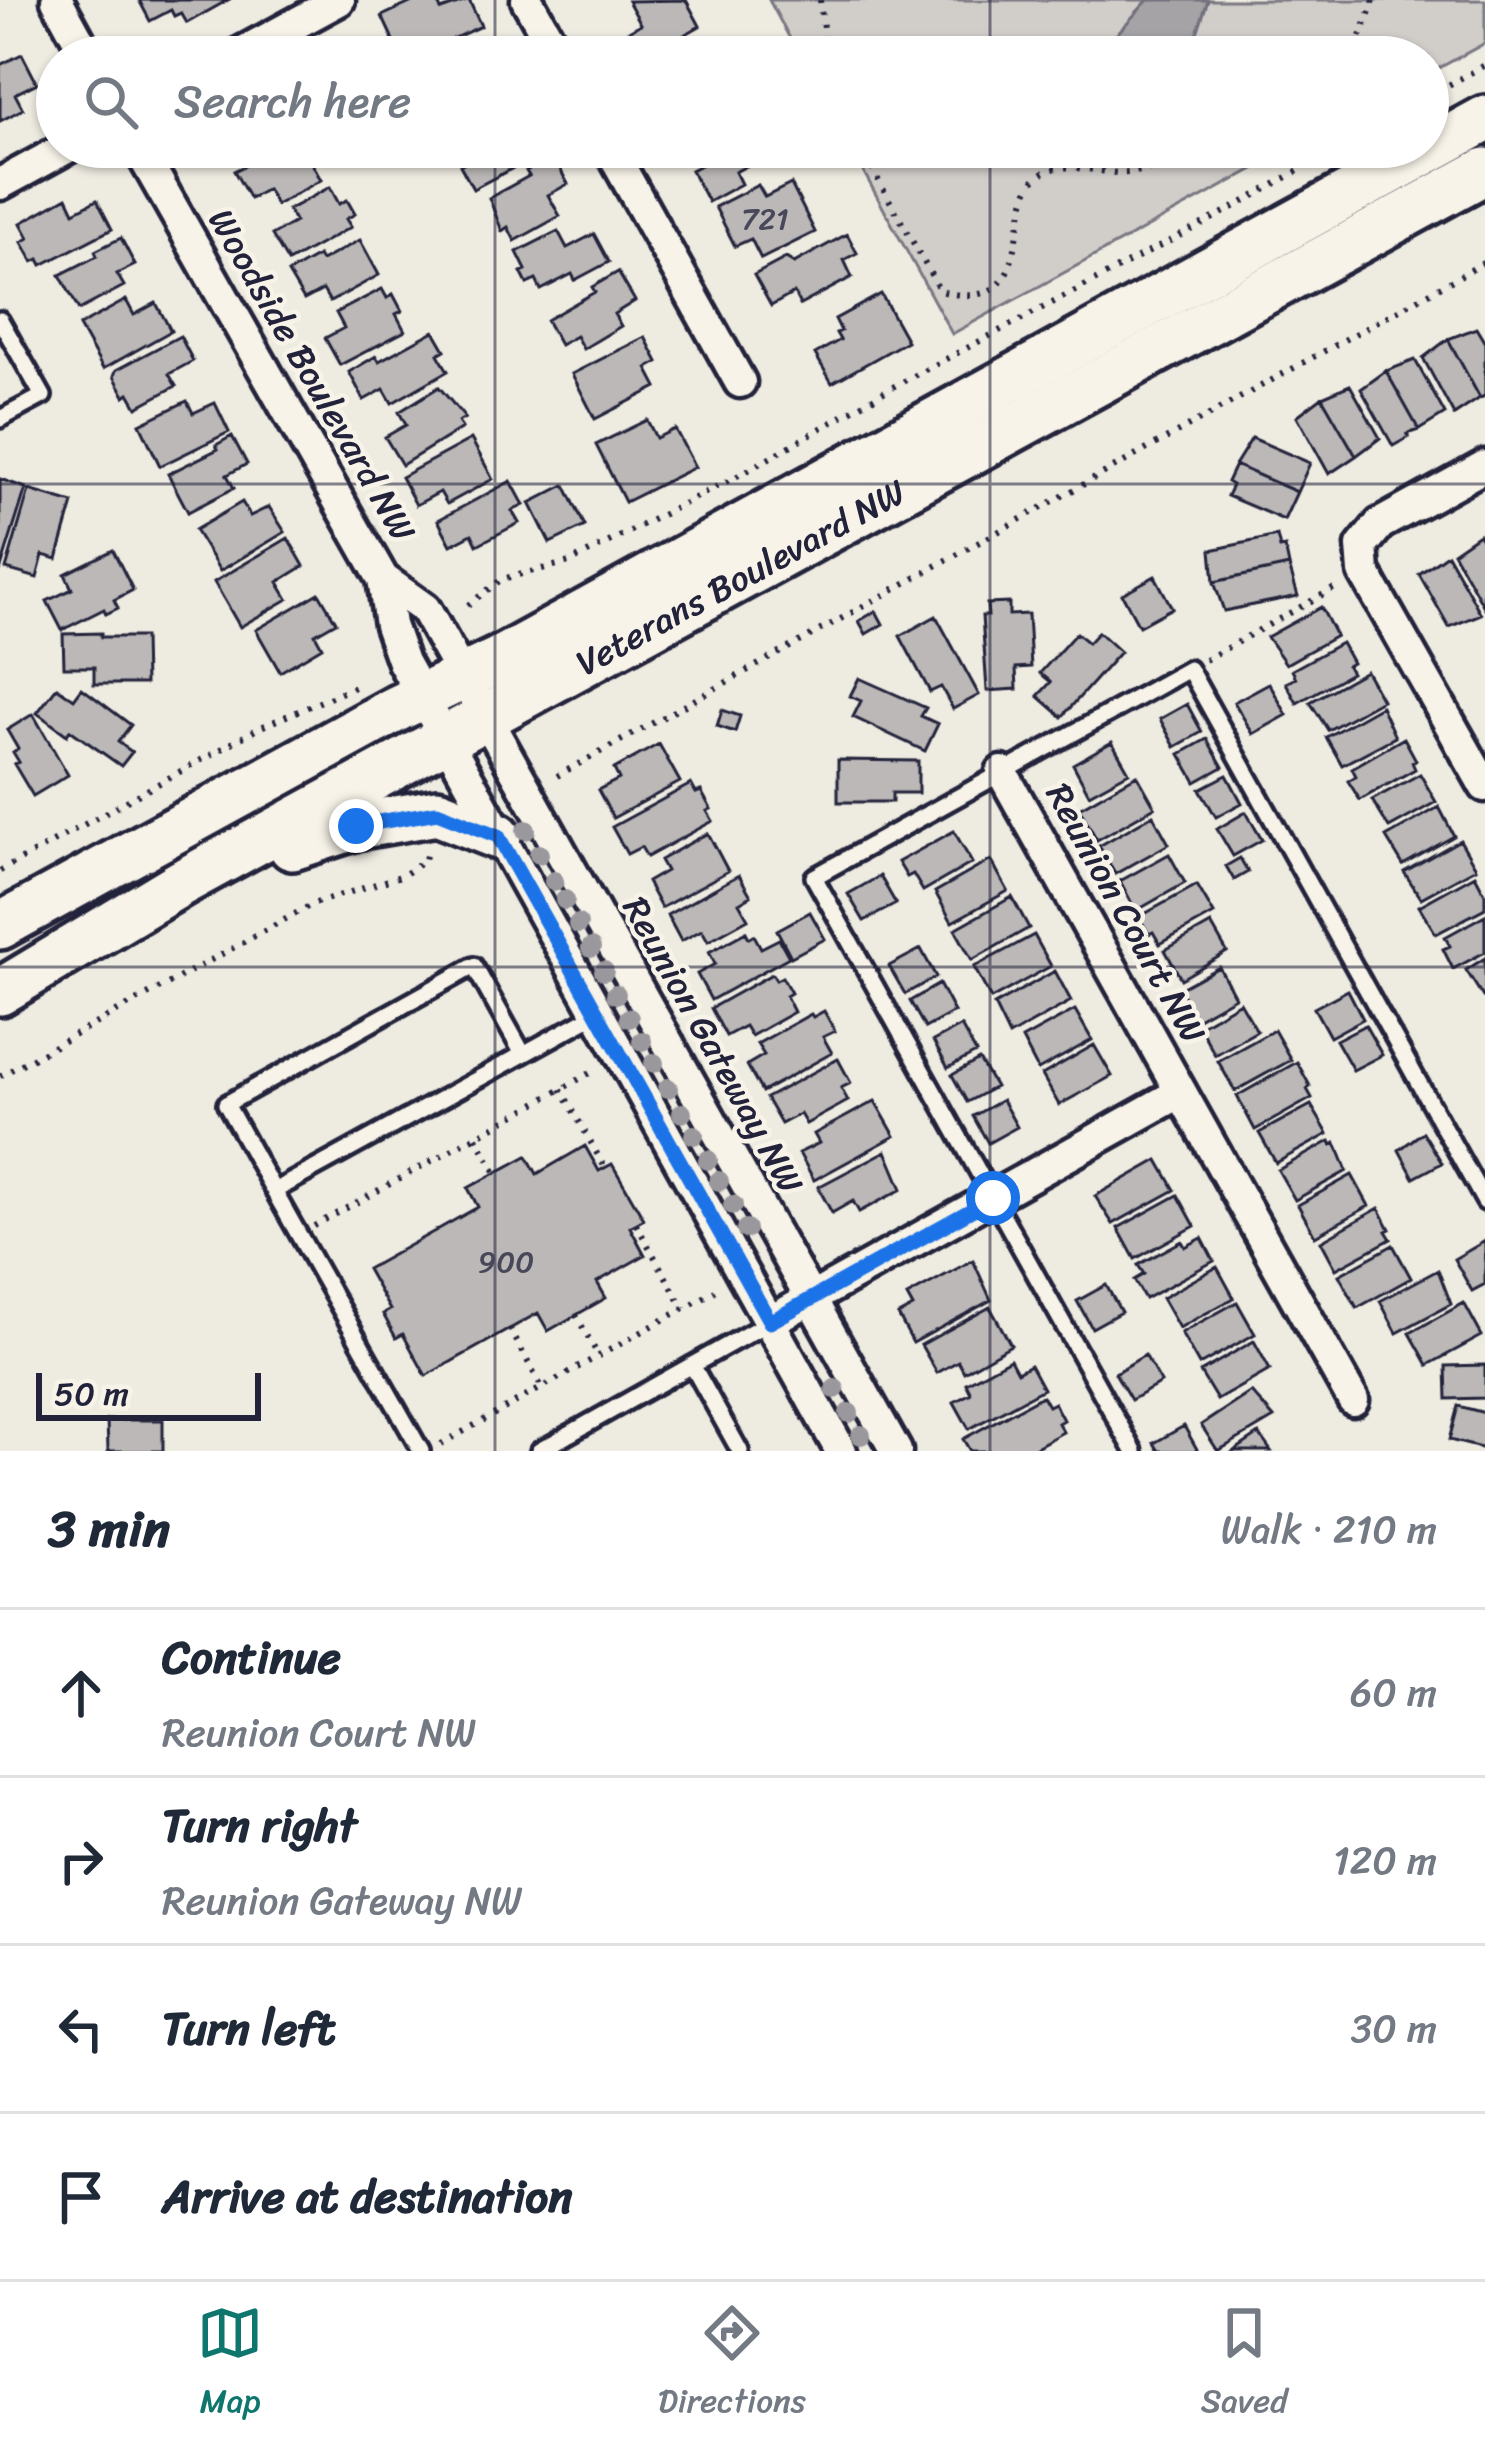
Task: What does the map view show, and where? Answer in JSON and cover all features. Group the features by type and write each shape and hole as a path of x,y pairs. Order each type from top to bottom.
{"main road":[{"name":"Veterans Boulevard NW","path":"1449,139 1485,119"},
{"name":"Veterans Boulevard NW","path":"0,926 1395,168"},
{"name":"Veterans Boulevard NW","path":"0,992 181,883 1485,171"},
{"path":"181,883 356,826 409,814 437,812 498,836"}],"street":[{"path":"57,0 77,36"},
{"path":"273,36 339,0"},
{"path":"527,0 547,36"},
{"path":"0,184 36,164"},
{"name":"Woodside Boulevard NW","path":"151,168 383,579 390,625 442,687"},
{"path":"621,168 740,382"},
{"path":"1485,466 1380,524 1362,546 1364,572 1485,786"},
{"name":"Woodside Boulevard NW","path":"383,579 424,609 442,687"},
{"name":"Reunion Gateway NW","path":"442,687 811,1299 896,1451"},
{"name":"Reunion Gateway NW","path":"442,687 465,729 498,836 842,1451"},
{"name":"Reunion Court NW","path":"1002,772 1353,1400"},
{"name":"Reunion Court NW","path":"770,1322 1181,1092"}],"lane":[{"path":"0,320 43,396 0,419"},
{"path":"1134,1451 814,877 1189,668 1485,1202"},
{"path":"428,1449 226,1104 474,967 523,1054"},
{"path":"274,1191 598,1013"},
{"path":"539,1451 770,1322"},
{"path":"692,1365 740,1451"}],"path":[{"path":"820,0 824,36"},
{"path":"1360,36 1374,0"},
{"path":"1449,84 1485,64"},
{"path":"872,168 940,291 961,297 986,291 1017,255 1030,186 1039,175 1054,168 1130,172 1148,168"},
{"path":"468,605 502,579 570,562 747,471 889,389 1303,168"},
{"path":"557,776 1485,262"},
{"path":"1189,668 1364,572"},
{"path":"0,871 261,727 365,683"},
{"path":"0,1076 314,904 404,875 425,860 431,836"},
{"path":"323,1245 313,1227 594,1071"},
{"path":"561,1089 605,1168"},
{"path":"476,1137 496,1173"},
{"path":"636,1224 684,1309"},
{"path":"428,1449 715,1292"},
{"path":"576,1315 599,1357"},
{"path":"510,1329 542,1388"}],"shaded area":[{"path":"769,0 1485,0 1485,43 1449,63 1449,36 789,36"},
{"path":"1148,0 1208,0 1196,36 1115,36"},
{"path":"861,168 1256,168 952,334"}],"building":[{"path":"139,0 228,0 187,23 181,13 174,16 171,10 150,21"},
{"path":"417,0 437,0 441,10 469,0 481,26 459,36 391,36 382,16"},
{"path":"686,0 700,26 682,36 620,36 641,24 628,1"},
{"path":"22,54 36,84 15,94 23,109 0,121 0,65"},
{"path":"314,168 321,180 276,205 267,189 250,199 234,171"},
{"path":"462,168 513,168 473,189"},
{"path":"559,168 568,184 548,195 560,216 515,241 508,227 502,231 489,198 529,176 526,171"},
{"path":"743,168 735,172 741,184 708,202 691,170"},
{"path":"791,184 815,232 761,259 751,239 735,246 715,207 758,185 765,197"},
{"path":"330,187 339,204 347,200 355,214 346,219 351,227 288,262 272,235 295,222 288,210"},
{"path":"67,197 74,212 97,200 112,229 42,265 39,259 33,262 22,242 29,238 21,223"},
{"path":"558,231 567,248 594,234 609,262 575,280 572,274 541,290 536,280 527,284 517,252"},
{"path":"847,234 857,253 844,260 852,277 800,305 794,293 771,306 754,275 786,258 794,263"},
{"path":"121,238 135,265 117,274 124,286 79,310 60,275"},
{"path":"360,240 379,275 330,302 323,290 304,300 288,273"},
{"path":"618,272 635,301 614,314 621,326 583,349 576,336 560,345 546,320 595,292 592,287"},
{"path":"382,289 387,298 393,294 405,331 340,365 325,338 344,328 336,313"},
{"path":"881,294 907,341 832,383 815,354 840,340 835,319"},
{"path":"126,300 134,315 156,303 171,331 103,369 79,326"},
{"path":"1476,328 1485,343 1485,396 1480,398 1448,339"},
{"path":"434,331 445,350 438,354 448,371 392,403 384,389 364,400 349,372"},
{"path":"180,336 193,361 169,374 176,386 137,407 129,393 125,396 114,376 116,370"},
{"path":"645,337 658,362 647,368 657,387 595,419 572,374"},
{"path":"1448,339 1480,398 1454,415 1423,358"},
{"path":"1415,360 1445,414 1419,430 1386,371"},
{"path":"1386,371 1419,430 1393,446 1361,389"},
{"path":"1350,385 1380,438 1356,456 1322,397"},
{"path":"439,387 465,418 458,422 462,428 402,465 385,437 406,425 399,412"},
{"path":"1322,397 1356,456 1329,474 1297,416"},
{"path":"187,401 193,413 215,403 229,432 160,466 140,424"},
{"path":"647,420 656,438 675,429 695,467 625,502 596,445"},
{"path":"232,436 247,464 227,475 234,488 188,512 168,474 218,449 216,445"},
{"path":"1252,438 1310,463 1297,492 1235,465"},
{"path":"471,439 493,479 447,504 440,492 416,505 401,477"},
{"path":"1235,465 1297,492 1284,520 1227,496"},
{"path":"0,479 26,488 0,571"},
{"path":"511,481 524,505 512,511 519,523 477,545 472,534 451,545 438,520"},
{"path":"565,485 585,526 550,543 530,503"},
{"path":"29,490 73,503 57,559 43,555 37,578 6,569"},
{"path":"242,502 250,516 269,507 285,532 220,571 195,530"},
{"path":"1479,534 1485,545 1483,605 1453,552"},
{"path":"1277,536 1289,566 1214,582 1211,550"},
{"path":"288,538 304,566 278,582 288,599 240,627 214,582"},
{"path":"113,550 133,590 114,600 118,608 106,614 104,609 62,630 47,601 72,589 65,574"},
{"path":"1447,554 1481,614 1449,627 1419,574"},
{"path":"1289,566 1298,596 1224,611 1214,582"},
{"path":"1155,576 1172,608 1139,626 1122,594"},
{"path":"319,593 336,622 315,634 322,647 280,672 256,630"},
{"path":"1009,603 1009,615 1028,614 1031,667 1016,668 1017,689 987,691 982,616 988,616 987,604"},
{"path":"1321,607 1336,636 1286,664 1267,637"},
{"path":"876,611 883,624 866,634 859,621"},
{"path":"936,616 979,695 953,709 941,687 930,692 900,636"},
{"path":"1098,632 1120,652 1062,717 1038,696 1051,682 1040,673 1076,633 1088,643"},
{"path":"101,633 101,637 144,637 145,684 94,684 94,667 64,667 63,634"},
{"path":"1341,643 1352,663 1347,666 1351,673 1297,703 1286,683 1296,678 1292,670"},
{"path":"1366,671 1382,700 1328,730 1310,702"},
{"path":"859,678 926,708 921,716 938,724 925,751 853,717 861,701 850,696"},
{"path":"1269,683 1287,715 1253,734 1234,702"},
{"path":"57,687 74,699 82,688 131,725 118,742 132,752 121,766 37,713"},
{"path":"1187,704 1202,732 1175,747 1160,719"},
{"path":"1381,706 1395,737 1342,765 1326,737"},
{"path":"722,710 740,716 735,732 717,726"},
{"path":"33,714 68,775 33,796 14,764 19,762 13,752 18,749 7,730"},
{"path":"1404,738 1416,760 1412,762 1415,769 1360,800 1348,781 1356,776 1352,768"},
{"path":"1207,739 1223,767 1196,782 1180,754"},
{"path":"1112,742 1129,772 1089,794 1073,764"},
{"path":"659,744 680,782 613,818 598,790 619,779 614,769"},
{"path":"838,760 918,761 918,793 892,793 892,802 838,802"},
{"path":"1420,774 1436,802 1389,828 1372,800"},
{"path":"1137,775 1155,807 1097,840 1079,808"},
{"path":"1227,775 1242,803 1216,817 1200,789"},
{"path":"691,784 696,793 701,791 713,821 647,857 641,847 627,854 612,827"},
{"path":"1439,807 1454,836 1403,865 1386,837"},
{"path":"1246,812 1262,840 1233,856 1217,829"},
{"path":"1153,815 1169,844 1115,874 1099,846"},
{"path":"954,831 972,863 923,891 898,862"},
{"path":"708,833 728,871 661,908 647,882 666,871 660,860"},
{"path":"1460,840 1476,868 1421,898 1404,872"},
{"path":"1169,854 1185,883 1136,911 1120,881"},
{"path":"1240,858 1248,872 1234,880 1226,866"},
{"path":"991,860 1008,891 952,922 935,892"},
{"path":"739,875 751,896 739,903 748,919 708,941 702,930 681,941 667,915"},
{"path":"1475,875 1485,894 1485,908 1436,934 1419,906"},
{"path":"880,876 896,904 864,921 848,894"},
{"path":"1197,885 1214,914 1160,944 1139,917"},
{"path":"1012,897 1029,928 972,960 955,929"},
{"path":"810,912 825,939 791,957 777,930"},
{"path":"1485,915 1485,952 1453,969 1443,949 1450,946 1445,937"},
{"path":"1211,924 1227,952 1181,979 1165,950"},
{"path":"746,932 749,938 754,935 761,948 779,939 789,957 711,1000 697,974 715,964 709,952"},
{"path":"1034,935 1051,966 991,999 974,967"},
{"path":"921,949 936,977 905,994 889,966"},
{"path":"1485,958 1485,996 1483,997 1466,970"},
{"path":"1219,967 1235,997 1196,1019 1179,989"},
{"path":"1055,971 1071,1001 1009,1036 994,1005"},
{"path":"772,974 776,980 782,977 794,1012 751,1036 745,1026 726,1036 711,1008"},
{"path":"939,984 954,1012 925,1028 910,1001"},
{"path":"1348,990 1363,1019 1330,1037 1314,1008"},
{"path":"1240,1002 1257,1031 1215,1055 1199,1026"},
{"path":"1075,1010 1092,1040 1038,1070 1022,1039"},
{"path":"824,1011 835,1031 823,1037 832,1053 762,1092 747,1065 764,1055 757,1044"},
{"path":"1365,1025 1382,1055 1353,1070 1336,1040"},
{"path":"961,1026 976,1053 948,1068 933,1041"},
{"path":"1274,1030 1291,1060 1235,1091 1218,1061"},
{"path":"1094,1045 1112,1076 1059,1105 1042,1075"},
{"path":"838,1059 851,1083 841,1088 848,1101 806,1124 800,1114 781,1124 766,1098"},
{"path":"979,1060 995,1087 967,1102 952,1075"},
{"path":"1297,1062 1312,1098 1255,1130 1237,1096"},
{"path":"1002,1100 1017,1127 988,1143 973,1116"},
{"path":"875,1101 895,1136 814,1180 799,1153 819,1143 814,1134"},
{"path":"1311,1105 1328,1134 1276,1163 1259,1133"},
{"path":"1423,1132 1442,1163 1414,1178 1399,1150"},
{"path":"1330,1141 1336,1143 1347,1171 1295,1200 1278,1170"},
{"path":"585,1146 599,1171 612,1164 644,1219 630,1227 645,1255 597,1282 606,1298 548,1331 538,1313 426,1376 403,1334 396,1338 383,1314 390,1310 367,1269 478,1207 468,1188 527,1156 537,1174"},
{"path":"886,1151 902,1189 859,1212 853,1201 832,1213 818,1187"},
{"path":"1158,1160 1175,1190 1113,1224 1095,1196"},
{"path":"1352,1175 1369,1206 1315,1236 1298,1205"},
{"path":"1178,1195 1195,1226 1135,1259 1118,1228"},
{"path":"1379,1208 1391,1239 1336,1269 1321,1241"},
{"path":"1202,1238 1214,1261 1145,1299 1134,1280 1144,1274 1138,1265 1182,1241 1185,1247"},
{"path":"1485,1241 1485,1284 1472,1291 1454,1259"},
{"path":"1393,1245 1411,1278 1357,1308 1339,1275"},
{"path":"973,1260 991,1300 913,1343 898,1315 913,1307 907,1296"},
{"path":"1217,1267 1234,1298 1179,1328 1162,1298"},
{"path":"1438,1270 1451,1304 1397,1333 1380,1301"},
{"path":"1106,1285 1121,1312 1092,1328 1077,1301"},
{"path":"1237,1302 1255,1334 1199,1365 1181,1333"},
{"path":"1464,1303 1482,1336 1428,1365 1410,1333"},
{"path":"990,1307 1011,1345 964,1372 958,1361 937,1373 921,1345"},
{"path":"1254,1341 1270,1370 1217,1400 1200,1372"},
{"path":"1145,1355 1161,1383 1131,1400 1115,1373"},
{"path":"1010,1359 1017,1372 1030,1365 1043,1389 969,1429 954,1402 971,1393 966,1383"},
{"path":"1485,1365 1485,1398 1447,1399 1446,1366"},
{"path":"1251,1392 1274,1418 1218,1451 1201,1425"},
{"path":"1042,1396 1048,1406 1054,1403 1063,1432 1029,1451 970,1451 963,1439"},
{"path":"1458,1406 1485,1413 1485,1449 1449,1440"},
{"path":"107,1420 163,1420 163,1451 108,1451"},
{"path":"1184,1426 1198,1451 1159,1451 1154,1443"},
{"path":"1259,1434 1271,1451 1234,1451"}],"route":[{"path":"356,826 437,812 498,836 770,1322 993,1198"}]}
